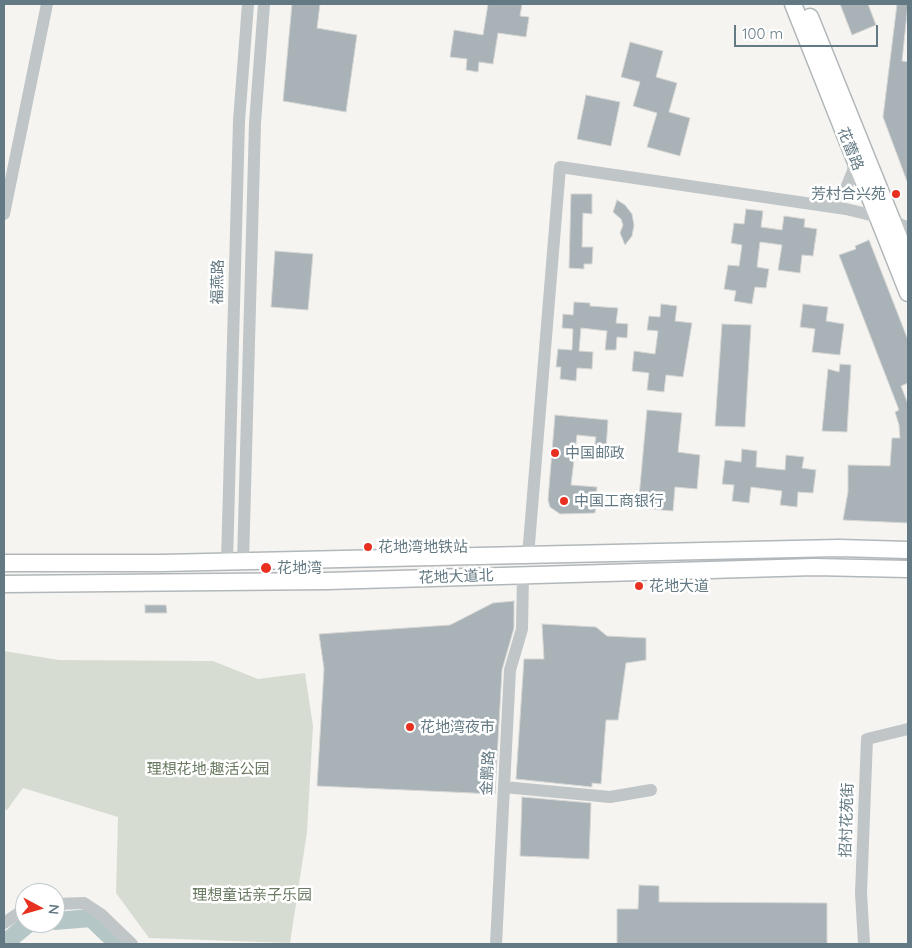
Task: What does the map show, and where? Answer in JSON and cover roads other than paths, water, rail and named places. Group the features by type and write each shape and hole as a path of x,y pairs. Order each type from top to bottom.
{"main road":[{"name":"花蕾路","path":"792,4 854,159 896,227 908,293"},
{"name":"花蕾路","path":"804,4 908,260"},
{"name":"花地大道北","path":"4,562 84,564 235,562 839,548 908,550"},
{"name":"花地大道北","path":"4,584 185,584 671,573 814,567 908,569"}],"street":[{"path":"4,214 47,4"},
{"name":"福燕路","path":"235,562 238,121 248,4"},
{"path":"235,562 256,123 264,4"},
{"path":"822,205 833,200 846,188 853,171 854,159"},
{"path":"528,556 560,168 822,205 896,227"},
{"name":"金鹏路","path":"496,944 510,670 522,629 523,575"},
{"name":"招村花苑街","path":"864,944 861,893 867,739 908,730"},
{"path":"504,787 610,796 651,790"},
{"path":"65,904 84,903 102,914 132,944"},
{"path":"4,923 15,916"}],"waterway":[{"path":"65,920 91,918 118,944"},
{"path":"4,944 17,933"}],"place":[{"name":"芳村合兴苑","path":"896,194"},
{"name":"中国邮政","path":"555,453"},
{"name":"中国工商银行","path":"564,501"},
{"name":"花地湾地铁站","path":"368,547"},
{"name":"花地湾","path":"266,568"},
{"name":"花地大道","path":"639,586"},
{"name":"花地湾夜市","path":"410,727"}],"park label":[{"name":"理想花地·趣活公园","path":"208,769"},
{"name":"理想童话亲子乐园","path":"252,895"}]}
